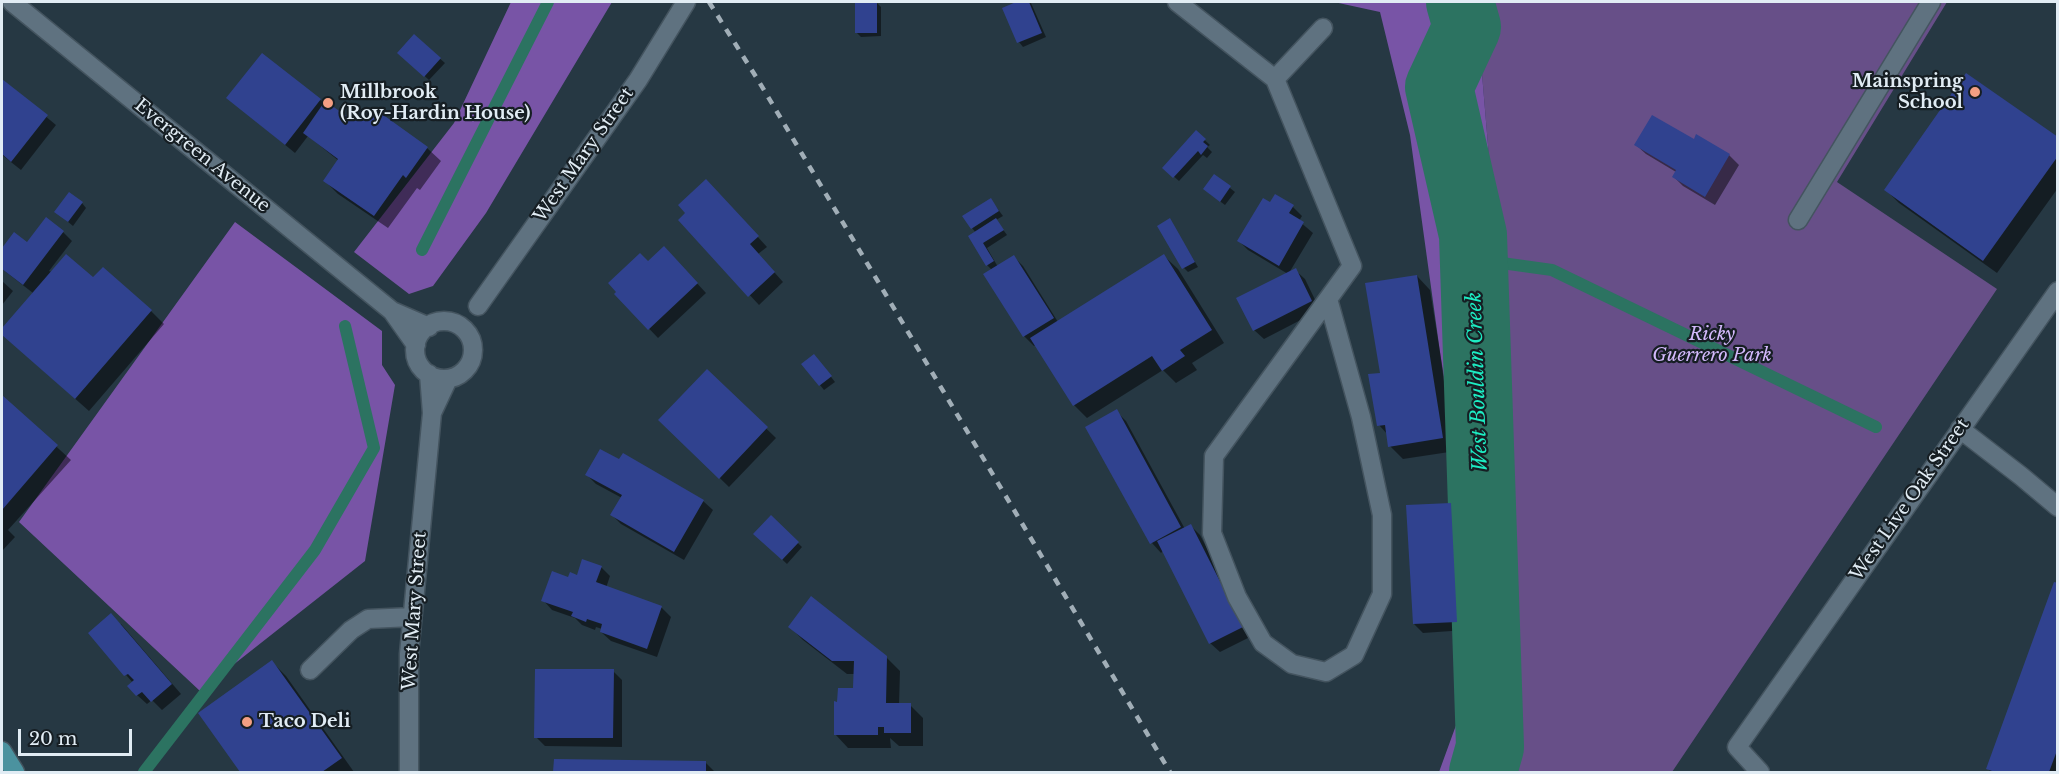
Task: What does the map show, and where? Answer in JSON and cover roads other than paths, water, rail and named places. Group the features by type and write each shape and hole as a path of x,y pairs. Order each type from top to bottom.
{"main road":[{"path":"2,751 15,772"}],"street":[{"name":"Evergreen Avenue","path":"12,2 392,311 416,345"},
{"name":"West Mary Street","path":"462,329 638,80 686,2"},
{"path":"1177,2 1275,79 1352,266 1328,299 1214,456 1212,533 1237,597 1263,643 1292,664 1326,672 1354,655 1382,594 1382,514 1361,417 1328,299"},
{"path":"1798,220 1931,2"},
{"path":"1275,79 1323,28"},
{"name":"West Live Oak Street","path":"1760,772 1737,747 2058,291"},
{"name":"Evergreen Avenue","path":"392,311 429,327"},
{"path":"442,322 462,329 472,340 472,358 468,367 461,374 448,379 429,374 419,364 416,345 419,336 429,327 442,322"},
{"name":"West Mary Street","path":"409,772 409,654 432,413 429,374"},
{"name":"West Mary Street","path":"432,413 448,379"},
{"path":"1960,429 2058,507"},
{"path":"310,670 351,630 368,619 412,617"}],"waterway":[{"path":"422,250 548,2"},
{"name":"West Bouldin Creek","path":"1460,2 1467,27 1439,87 1473,235 1490,747 1483,772"},
{"path":"1473,259 1552,270 1876,427"},
{"path":"144,772 315,550 374,448 345,326"}],"railway":[{"path":"709,2 758,80 1170,772"}],"place":[{"name":"Mainspring School","path":"1975,92"},
{"name":"Millbrook (Roy-Hardin House)","path":"328,103"},
{"name":"Taco Deli","path":"247,722"}],"park label":[{"name":"Ricky Guerrero Park","path":"1712,345"}]}
